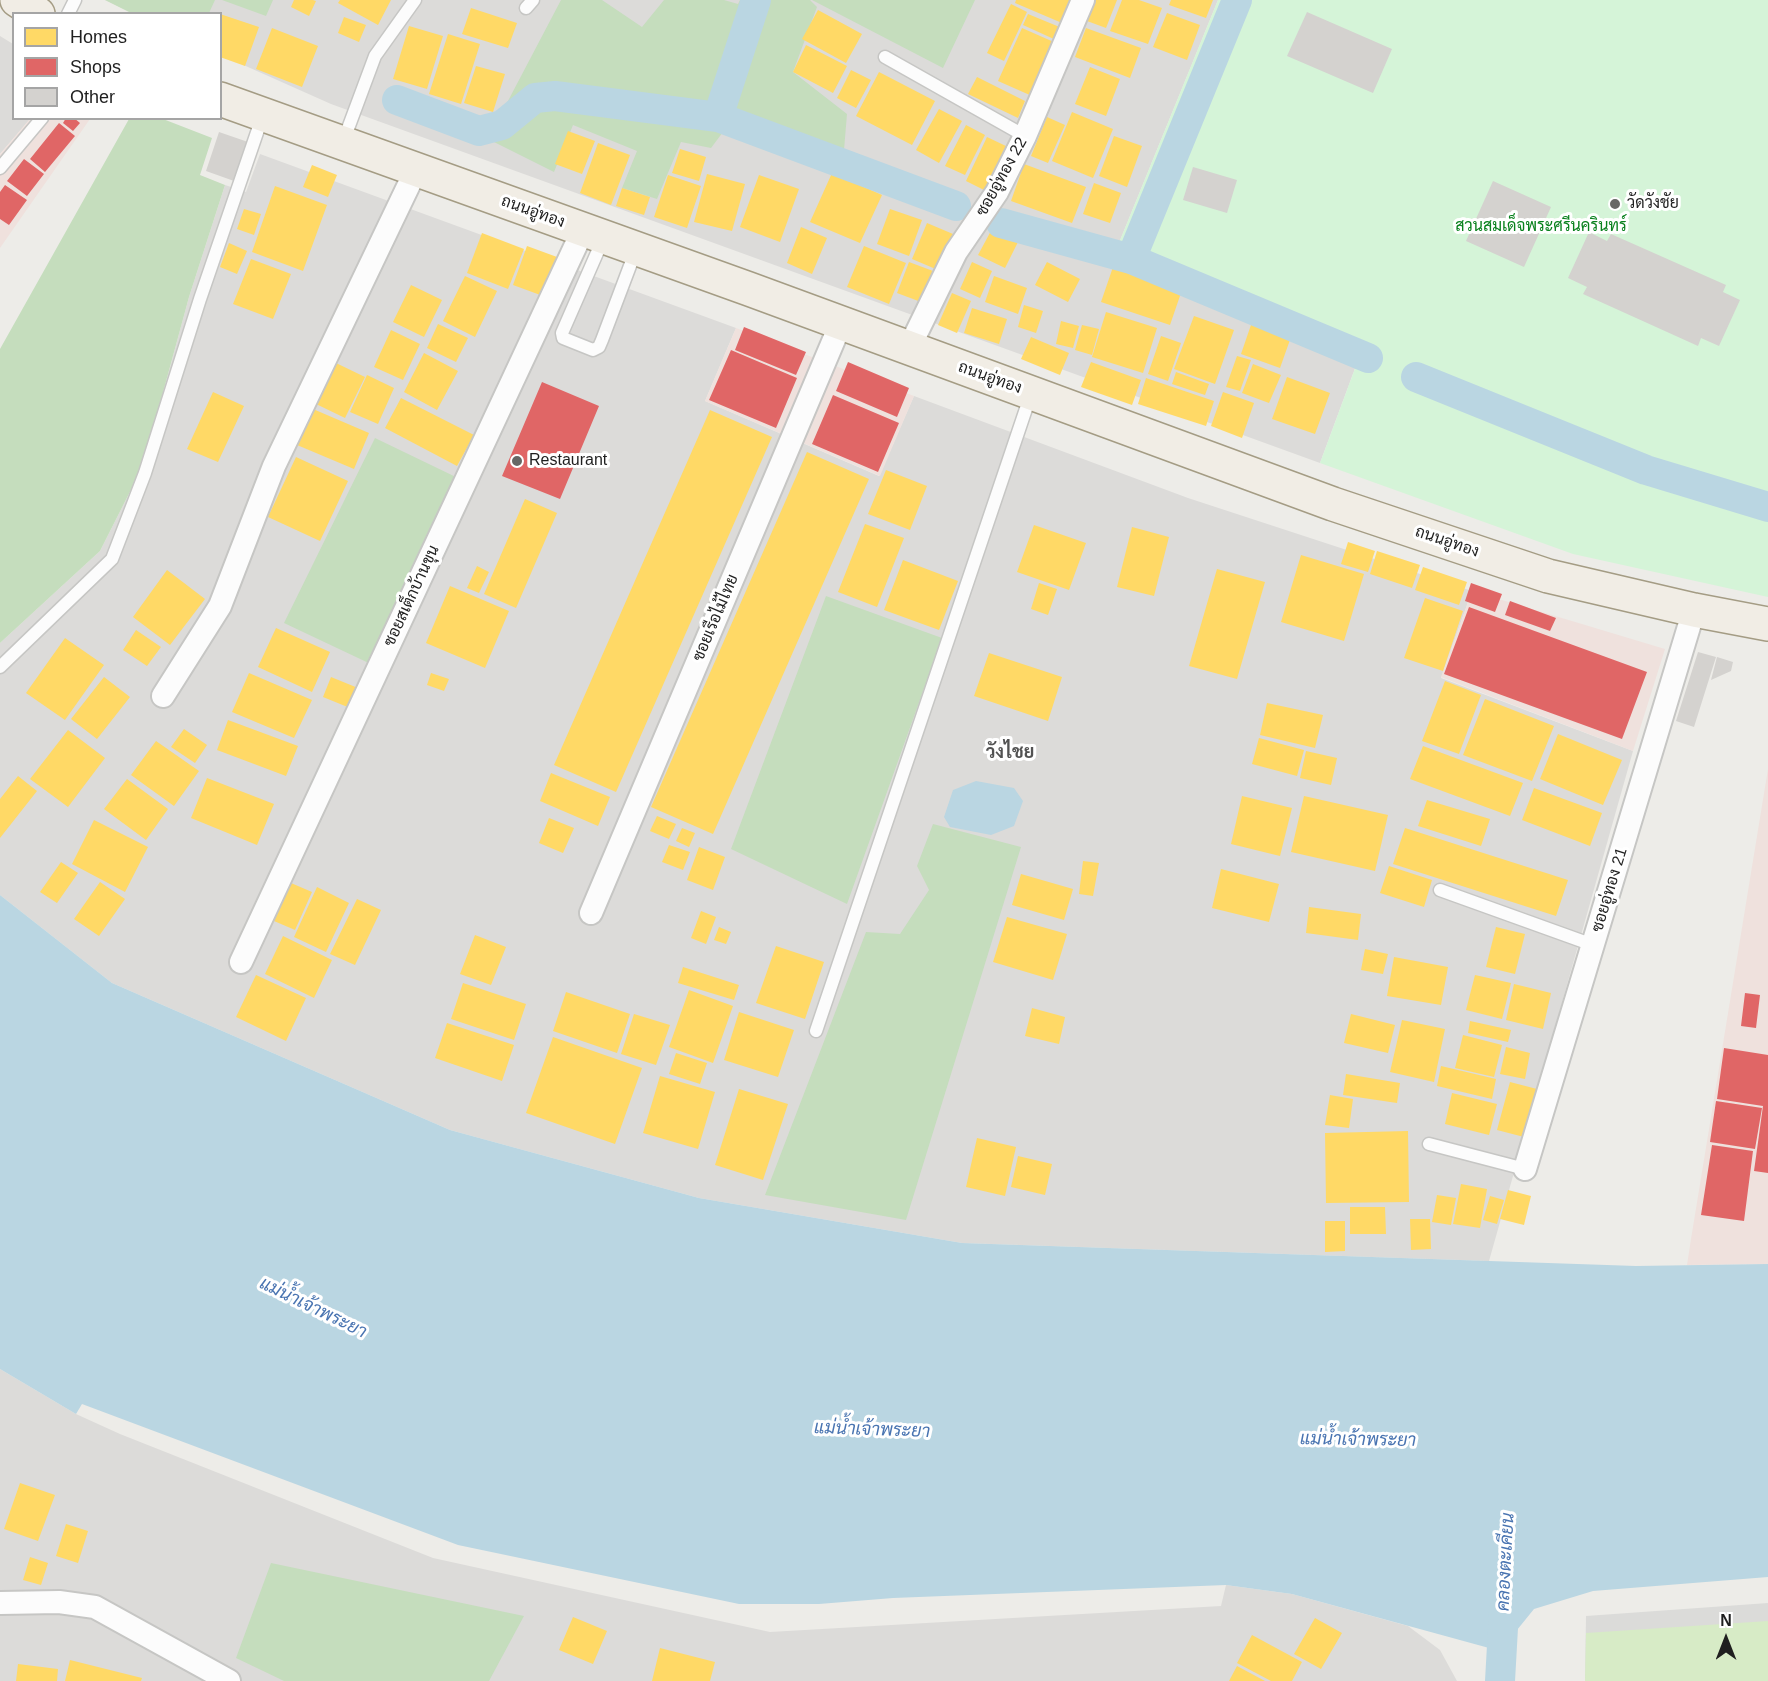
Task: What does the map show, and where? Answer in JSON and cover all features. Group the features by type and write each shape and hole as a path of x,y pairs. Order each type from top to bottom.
{"main road":[{"path":"17,0 35,12"},
{"name":"ถนนอู่ทอง","path":"222,100 594,233 1333,504 1548,576 1694,610 1768,624"}],"street":[{"name":"ซอยอู่ทอง 22","path":"909,348 956,252 997,192 1025,136 1083,0"},
{"path":"163,696 220,606 274,466 416,170"},
{"name":"ซอยสเต็กบ้านขุน","path":"241,962 594,233"},
{"name":"ซอยเรือไม้ไทย","path":"591,913 841,323"},
{"name":"ซอยอู่ทอง 21","path":"1526,1169 1694,610"},
{"path":"0,1603 59,1602 95,1607 229,1681"}],"lane":[{"path":"342,143 375,56 415,0"},
{"path":"885,57 1025,136"},
{"path":"0,667 112,559 145,473 200,298 263,115"},
{"path":"0,168 40,120"},
{"path":"594,233 562,333 563,338 593,350 602,340 636,249"},
{"path":"816,1031 1031,393"},
{"path":"1440,890 1593,945"},
{"path":"1429,1144 1526,1169"}],"shaded area":[{"path":"105,0 1218,0 1112,260 1357,363 1320,463 331,104 222,55 222,12 131,12"},
{"path":"0,36 12,43 12,120 29,120 0,154"},
{"path":"29,120 89,120 0,248 0,154"},
{"path":"260,154 736,328 705,401 879,476 914,396 1188,498 1472,591 1441,678 1633,751 1489,1261 962,1243 699,1198 450,1130 112,983 0,895 0,643 100,551 143,466 189,297 225,185 246,192"},
{"path":"736,328 914,396 880,476 705,401"},
{"path":"1472,591 1665,649 1633,751 1441,677"},
{"path":"1768,769 1768,1264 1687,1265 1691,1239"},
{"path":"0,1369 76,1414 120,1434 433,1558 770,1632 1221,1606 1226,1585 1292,1594 1408,1626 1440,1650 1457,1681 0,1681"},
{"path":"1768,1603 1768,1681 1585,1681 1586,1616"}],"green space":[{"path":"105,0 215,0 209,12 129,12"},
{"path":"222,0 273,0 266,16"},
{"path":"561,0 602,0 642,27 664,0 724,0 738,4 740,0 810,0 817,7 793,72 847,114 844,150 726,128 711,148 681,142 657,199 622,188 637,151 573,125 554,172 488,139"},
{"path":"812,0 975,0 943,68"},
{"name":"สวนสมเด็จพระศรีนครินทร์","path":"1218,0 1768,0 1768,597 1573,554 1320,463 1357,363 1112,260"},
{"path":"128,120 166,120 212,138 200,175 225,185 189,297 143,466 100,551 0,643 0,349"},
{"path":"375,438 460,479 375,666 284,623"},
{"path":"826,596 942,638 847,904 731,849"},
{"path":"933,824 1021,847 906,1220 765,1195 866,932 900,934 929,890 917,866"},
{"path":"271,1563 524,1616 489,1681 284,1681 236,1658"},
{"path":"1768,1621 1768,1681 1585,1681 1586,1633"}],"water":[{"path":"976,781 1014,788 1023,801 1014,826 991,835 950,827 944,817 953,790"},
{"name":"แม่น้ำเจ้าพระยา","path":"0,895 112,983 450,1130 699,1198 962,1243 1636,1266 1768,1264 1768,1577 1593,1591 1534,1609 1500,1651 1292,1594 1226,1585 893,1598 819,1604 739,1604 458,1545 82,1404 76,1414 0,1369"}],"building: Homes":[{"path":"294,0 316,1 309,16 291,7"},
{"path":"340,0 391,0 378,25 338,3"},
{"path":"1016,0 1072,0 1062,23 1015,3"},
{"path":"1095,0 1117,0 1106,28 1087,21"},
{"path":"1122,0 1139,0 1162,8 1148,44 1110,31"},
{"path":"1171,0 1213,0 1206,18 1169,5"},
{"path":"1011,4 1027,12 1004,61 987,53"},
{"path":"471,8 517,23 508,48 462,34"},
{"path":"818,10 862,34 846,63 802,39"},
{"path":"1167,13 1200,25 1187,60 1153,47"},
{"path":"1028,14 1062,28 1056,40 1023,25"},
{"path":"222,15 259,27 245,66 222,58"},
{"path":"344,17 366,25 359,42 338,33"},
{"path":"409,26 443,36 427,89 393,79"},
{"path":"272,28 318,46 302,87 256,69"},
{"path":"1022,28 1056,43 1032,96 998,81"},
{"path":"1086,28 1141,48 1130,78 1075,57"},
{"path":"448,34 480,44 461,104 429,94"},
{"path":"806,45 847,66 833,93 793,72"},
{"path":"476,66 505,74 493,112 464,103"},
{"path":"1090,67 1120,79 1106,116 1075,104"},
{"path":"851,70 871,80 856,108 837,98"},
{"path":"879,72 935,101 912,145 856,116"},
{"path":"977,77 1025,101 1018,118 968,94"},
{"path":"939,109 962,121 939,163 916,150"},
{"path":"1072,112 1113,129 1093,178 1052,161"},
{"path":"1047,117 1065,125 1048,163 1031,156"},
{"path":"966,125 985,135 965,175 945,166"},
{"path":"568,131 595,141 582,174 555,164"},
{"path":"1114,136 1142,146 1127,187 1099,176"},
{"path":"987,137 1008,147 986,191 966,181"},
{"path":"598,143 630,155 611,205 580,193"},
{"path":"680,149 706,157 699,181 672,173"},
{"path":"1024,164 1086,187 1072,223 1011,201"},
{"path":"312,165 337,175 328,197 303,187"},
{"path":"832,173 882,195 860,243 810,222"},
{"path":"707,174 745,184 732,231 694,222"},
{"path":"668,175 701,186 687,228 654,217"},
{"path":"759,175 799,189 780,242 740,227"},
{"path":"1094,183 1121,193 1110,223 1083,214"},
{"path":"275,186 327,205 303,271 252,252"},
{"path":"622,188 650,197 644,215 616,206"},
{"path":"244,209 261,214 254,235 237,229"},
{"path":"890,209 922,220 909,256 877,244"},
{"path":"927,223 953,234 938,270 912,259"},
{"path":"801,227 827,238 812,274 787,263"},
{"path":"992,229 1018,242 1005,268 978,255"},
{"path":"482,233 524,249 508,289 467,273"},
{"path":"229,243 247,251 237,274 220,267"},
{"path":"527,246 557,257 543,296 513,285"},
{"path":"864,246 906,263 889,304 847,287"},
{"path":"251,259 291,274 273,319 233,304"},
{"path":"909,262 933,271 921,302 897,293"},
{"path":"972,262 992,271 980,298 960,289"},
{"path":"1047,262 1080,279 1068,302 1035,285"},
{"path":"1113,267 1182,290 1170,325 1101,302"},
{"path":"465,276 497,291 475,337 443,321"},
{"path":"994,276 1027,288 1018,314 985,302"},
{"path":"411,285 442,300 424,337 393,322"},
{"path":"952,293 971,301 957,333 938,325"},
{"path":"1024,305 1043,311 1036,333 1018,327"},
{"path":"972,308 1007,319 999,344 964,333"},
{"path":"1106,312 1157,328 1143,373 1092,357"},
{"path":"1194,316 1234,330 1215,384 1174,369"},
{"path":"1061,321 1079,326 1073,348 1056,344"},
{"path":"1252,322 1291,337 1280,368 1241,354"},
{"path":"438,324 468,338 456,362 427,348"},
{"path":"1082,325 1099,329 1092,355 1075,350"},
{"path":"391,330 420,344 403,380 374,367"},
{"path":"1161,336 1181,343 1168,381 1148,374"},
{"path":"1031,337 1069,353 1060,375 1021,359"},
{"path":"424,353 458,371 437,410 404,392"},
{"path":"1237,356 1251,360 1240,391 1226,387"},
{"path":"1091,362 1141,380 1132,405 1081,387"},
{"path":"336,363 365,377 345,418 316,404"},
{"path":"1253,364 1281,375 1269,403 1242,393"},
{"path":"1176,372 1209,384 1205,395 1172,384"},
{"path":"367,375 394,388 378,424 350,412"},
{"path":"1287,377 1330,393 1315,434 1272,419"},
{"path":"1146,378 1214,401 1206,426 1138,404"},
{"path":"213,392 244,406 218,462 187,449"},
{"path":"1223,392 1254,403 1242,438 1211,426"},
{"path":"401,398 474,435 457,466 385,428"},
{"path":"313,409 369,433 354,469 297,445"},
{"path":"710,410 772,437 616,792 554,765"},
{"path":"807,452 869,479 713,834 651,807"},
{"path":"296,457 348,481 320,541 268,517"},
{"path":"886,470 927,486 910,530 868,514"},
{"path":"525,499 557,513 516,608 484,594"},
{"path":"865,524 904,538 877,607 838,592"},
{"path":"1034,525 1086,543 1069,590 1017,572"},
{"path":"1132,527 1169,537 1154,596 1117,587"},
{"path":"1348,542 1375,551 1368,572 1341,564"},
{"path":"1377,551 1420,565 1412,588 1370,574"},
{"path":"1301,555 1364,574 1344,641 1281,622"},
{"path":"903,560 958,581 939,630 884,610"},
{"path":"477,566 489,572 479,593 467,588"},
{"path":"1423,567 1467,582 1459,605 1415,590"},
{"path":"1217,569 1265,582 1237,679 1189,666"},
{"path":"167,570 205,599 170,645 133,617"},
{"path":"1039,583 1057,589 1048,615 1031,609"},
{"path":"450,586 509,611 485,668 426,643"},
{"path":"1425,598 1463,611 1443,671 1404,658"},
{"path":"276,628 330,652 312,692 258,667"},
{"path":"136,630 161,647 147,666 123,650"},
{"path":"65,638 104,665 65,720 26,693"},
{"path":"989,653 1062,677 1048,721 974,696"},
{"path":"249,673 312,700 294,738 232,712"},
{"path":"431,673 449,679 444,691 427,685"},
{"path":"104,677 130,697 97,739 71,719"},
{"path":"331,677 358,688 350,708 323,697"},
{"path":"1445,681 1481,695 1459,754 1422,741"},
{"path":"1485,699 1554,726 1532,781 1463,755"},
{"path":"1267,703 1323,715 1315,748 1260,735"},
{"path":"228,720 298,746 286,776 217,750"},
{"path":"184,729 207,745 195,763 171,747"},
{"path":"68,730 105,758 68,807 30,779"},
{"path":"1558,734 1622,760 1603,805 1540,779"},
{"path":"1259,738 1304,750 1297,776 1252,764"},
{"path":"156,741 199,771 174,806 131,775"},
{"path":"1423,746 1523,783 1510,816 1410,779"},
{"path":"1306,751 1337,758 1331,785 1300,778"},
{"path":"551,773 610,797 598,826 540,801"},
{"path":"18,776 37,791 0,838 0,799"},
{"path":"207,778 274,804 257,845 191,818"},
{"path":"127,779 168,809 146,840 104,809"},
{"path":"1534,788 1602,813 1590,846 1522,820"},
{"path":"1242,796 1292,808 1280,856 1231,844"},
{"path":"1304,796 1388,815 1375,871 1291,852"},
{"path":"1427,800 1490,819 1481,846 1418,826"},
{"path":"657,816 676,824 669,839 650,831"},
{"path":"549,818 574,828 563,853 539,843"},
{"path":"94,820 148,847 125,892 72,864"},
{"path":"682,828 695,833 689,847 676,841"},
{"path":"1405,828 1568,880 1556,916 1393,864"},
{"path":"669,845 690,852 683,870 662,862"},
{"path":"699,847 725,857 713,890 687,880"},
{"path":"1083,861 1099,863 1093,896 1079,894"},
{"path":"61,862 78,873 57,903 40,892"},
{"path":"1389,866 1432,880 1424,907 1380,893"},
{"path":"1221,869 1279,884 1269,922 1212,908"},
{"path":"1021,874 1073,889 1064,920 1012,905"},
{"path":"100,882 125,899 99,936 74,919"},
{"path":"291,883 312,892 295,930 274,921"},
{"path":"317,887 349,903 326,952 294,937"},
{"path":"357,899 381,910 355,965 330,954"},
{"path":"1309,907 1361,914 1358,940 1306,933"},
{"path":"701,911 716,917 706,944 691,938"},
{"path":"1007,917 1067,934 1053,980 993,962"},
{"path":"719,927 731,932 726,944 714,940"},
{"path":"1496,927 1525,934 1515,974 1486,967"},
{"path":"475,935 506,947 491,985 460,974"},
{"path":"283,936 332,960 314,998 265,974"},
{"path":"776,946 824,962 805,1019 756,1003"},
{"path":"1365,949 1388,954 1383,974 1361,970"},
{"path":"1394,957 1448,967 1441,1005 1387,996"},
{"path":"683,967 739,985 734,1000 678,983"},
{"path":"256,975 306,998 286,1041 236,1017"},
{"path":"1475,975 1511,983 1502,1019 1466,1010"},
{"path":"463,983 526,1004 514,1040 451,1019"},
{"path":"1514,984 1551,993 1543,1029 1506,1020"},
{"path":"689,990 733,1006 713,1063 669,1047"},
{"path":"566,992 630,1014 617,1053 553,1031"},
{"path":"1032,1008 1065,1017 1059,1044 1025,1036"},
{"path":"739,1012 794,1030 778,1077 724,1060"},
{"path":"634,1014 670,1025 656,1065 621,1054"},
{"path":"1351,1014 1395,1025 1388,1053 1344,1043"},
{"path":"1402,1020 1445,1029 1434,1082 1390,1072"},
{"path":"1470,1021 1511,1030 1508,1042 1468,1033"},
{"path":"447,1023 514,1045 502,1081 435,1058"},
{"path":"1463,1035 1502,1045 1494,1077 1455,1068"},
{"path":"553,1037 642,1068 615,1144 526,1113"},
{"path":"1506,1047 1530,1053 1525,1079 1500,1074"},
{"path":"676,1053 707,1063 700,1084 669,1074"},
{"path":"1441,1066 1496,1079 1492,1099 1437,1086"},
{"path":"1346,1074 1400,1083 1397,1103 1343,1095"},
{"path":"660,1076 715,1092 698,1149 643,1133"},
{"path":"1510,1082 1537,1089 1524,1137 1497,1130"},
{"path":"739,1089 788,1104 763,1180 715,1165"},
{"path":"1452,1093 1497,1104 1489,1135 1445,1124"},
{"path":"1330,1095 1353,1099 1349,1128 1325,1125"},
{"path":"1408,1131 1409,1202 1326,1203 1325,1133"},
{"path":"977,1138 1016,1147 1005,1196 966,1187"},
{"path":"1018,1156 1052,1164 1045,1195 1011,1187"},
{"path":"1461,1184 1487,1189 1480,1228 1453,1224"},
{"path":"1508,1190 1531,1196 1524,1225 1500,1219"},
{"path":"1437,1195 1456,1198 1451,1225 1432,1222"},
{"path":"1490,1196 1504,1200 1497,1224 1483,1220"},
{"path":"1350,1207 1385,1207 1386,1234 1350,1234"},
{"path":"1410,1219 1430,1219 1431,1249 1411,1250"},
{"path":"1325,1221 1345,1221 1345,1251 1325,1252"},
{"path":"20,1483 55,1495 38,1541 4,1529"},
{"path":"66,1524 88,1531 78,1563 56,1556"},
{"path":"30,1557 48,1563 41,1585 23,1580"},
{"path":"573,1617 607,1631 593,1664 559,1650"},
{"path":"1315,1618 1342,1633 1321,1669 1294,1654"},
{"path":"1252,1635 1302,1662 1292,1681 1271,1681 1237,1663"},
{"path":"660,1648 715,1662 710,1681 652,1681"},
{"path":"70,1660 142,1678 141,1681 65,1681"},
{"path":"18,1664 58,1669 57,1681 16,1681"},
{"path":"1237,1666 1265,1681 1229,1681"}],"building: Shops":[{"path":"65,120 76,120 80,123 73,131 63,123"},
{"path":"59,123 75,136 45,172 30,159"},
{"path":"24,159 44,174 27,196 7,181"},
{"path":"5,185 27,200 9,225 0,219 0,192"},
{"path":"744,327 806,352 796,375 735,350"},
{"path":"731,350 797,378 776,428 709,400"},
{"path":"848,362 909,388 897,417 836,391"},
{"path":"542,382 599,406 560,499 502,476"},
{"path":"833,395 899,423 878,472 812,444"},
{"path":"1471,583 1502,594 1495,612 1465,601"},
{"path":"1510,601 1556,618 1550,631 1505,615"},
{"path":"1469,607 1647,672 1622,739 1444,674"},
{"path":"1745,993 1760,995 1756,1028 1741,1026"},
{"path":"1724,1048 1768,1055 1768,1173 1754,1171 1763,1106 1717,1099"},
{"path":"1716,1101 1762,1108 1755,1149 1710,1142"},
{"path":"1712,1145 1753,1151 1744,1221 1701,1215"}],"building: Other":[{"path":"1307,12 1392,49 1373,93 1287,56"},
{"path":"219,132 248,142 234,181 206,171"},
{"path":"1193,167 1237,180 1227,213 1183,200"},
{"path":"1493,181 1551,207 1524,267 1466,241"},
{"path":"1589,232 1607,241 1611,234 1726,285 1723,292 1740,300 1719,346 1701,338 1698,346 1583,294 1587,287 1568,278"},
{"path":"1698,652 1716,657 1694,727 1676,721"},
{"path":"1717,657 1733,662 1731,671 1711,680"}],"waterway":[{"path":"718,117 756,0"},
{"path":"1131,259 1237,0"},
{"path":"397,100 479,131 502,125 535,98 555,96 718,117 956,206"},
{"path":"1001,223 1131,259 1368,358"},
{"path":"1416,377 1646,470 1768,507"},
{"name":"คลองตะเคียน","path":"1500,1681 1504,1610"}],"place":[{"name":"วัดวังชัย","path":"1615,204"},
{"name":"Restaurant","path":"517,461"}],"district":[{"name":"วังไชย","path":"1010,753"}]}
